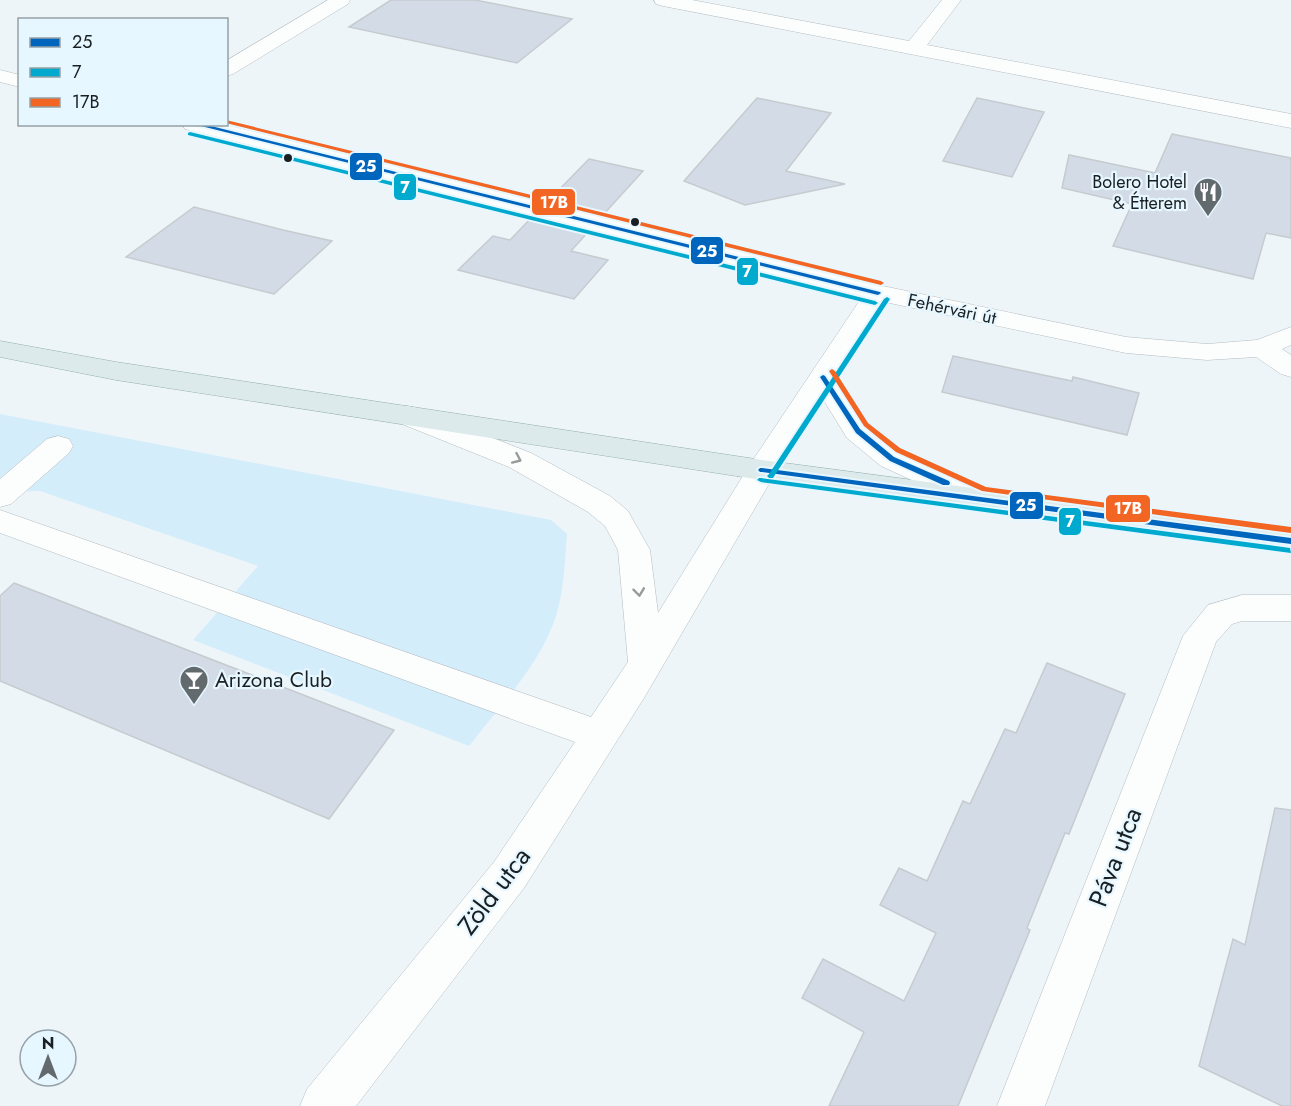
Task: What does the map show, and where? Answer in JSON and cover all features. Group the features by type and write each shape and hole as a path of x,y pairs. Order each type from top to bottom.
{"main road":[{"path":"0,349 116,371 762,470 1291,541"}],"street":[{"path":"228,69 341,0"},
{"path":"663,0 1291,121"},
{"path":"915,47 952,0"},
{"path":"0,76 18,80"},
{"name":"Fehérvári út","path":"201,126 878,293 1126,345 1207,352 1262,348 1291,335"},
{"name":"Zöld utca","path":"324,1106 509,875 646,663 762,470 878,293"},
{"path":"1262,348 1291,368"},
{"path":"823,377 858,431 892,459 982,499"},
{"path":"404,414 520,459 599,504 616,519 634,550 646,663"},
{"path":"0,496 58,446"},
{"path":"0,521 600,736"},
{"name":"Páva utca","path":"1021,1106 1201,636 1220,614 1242,608 1291,608"}],"shaded area":[{"path":"0,414 551,520 567,534 565,565 556,616 530,668 469,746 193,640 258,566 40,491 0,492"}],"building":[{"path":"391,0 475,0 572,19 517,63 349,27"},
{"path":"757,98 831,113 786,171 845,184 745,205 684,181"},
{"path":"977,98 1044,112 1012,177 943,161"},
{"name":"Bolero Hotel & Étterem","path":"1172,134 1291,158 1291,238 1266,233 1253,279 1113,246 1132,204 1062,188 1069,155 1155,173"},
{"path":"589,159 643,171 603,215 547,202"},
{"path":"194,207 332,241 274,294 126,257"},
{"path":"532,217 589,231 571,251 608,260 574,299 458,270 493,236 510,240"},
{"path":"953,356 1072,381 1073,377 1139,393 1127,435 942,392"},
{"name":"Arizona Club","path":"14,583 394,730 329,819 0,681 0,596"},
{"path":"1047,663 1125,694 1069,834 1065,833 1027,928 1030,930 958,1106 829,1106 864,1032 802,998 823,959 904,1001 936,933 880,905 899,868 927,881 963,801 970,804 1005,729 1016,733"},
{"path":"1275,808 1291,810 1291,1106 1282,1106 1199,1066 1233,939 1245,945"}],"transit line":[{"name":"17B","path":"228,121 881,283"},
{"name":"25","path":"203,126 878,293"},
{"name":"7","path":"190,134 875,303"},
{"name":"7","path":"771,476 887,299"},
{"name":"17B","path":"832,371 866,424 898,450 985,489 1291,530"},
{"name":"25","path":"823,377 858,431 892,459 946,483"},
{"name":"25","path":"762,470 1291,541"},
{"name":"7","path":"761,480 1290,551"}],"place":[{"name":"Bolero Hotel & Étterem","path":"1208,218"},
{"name":"Arizona Club","path":"194,706"}]}
